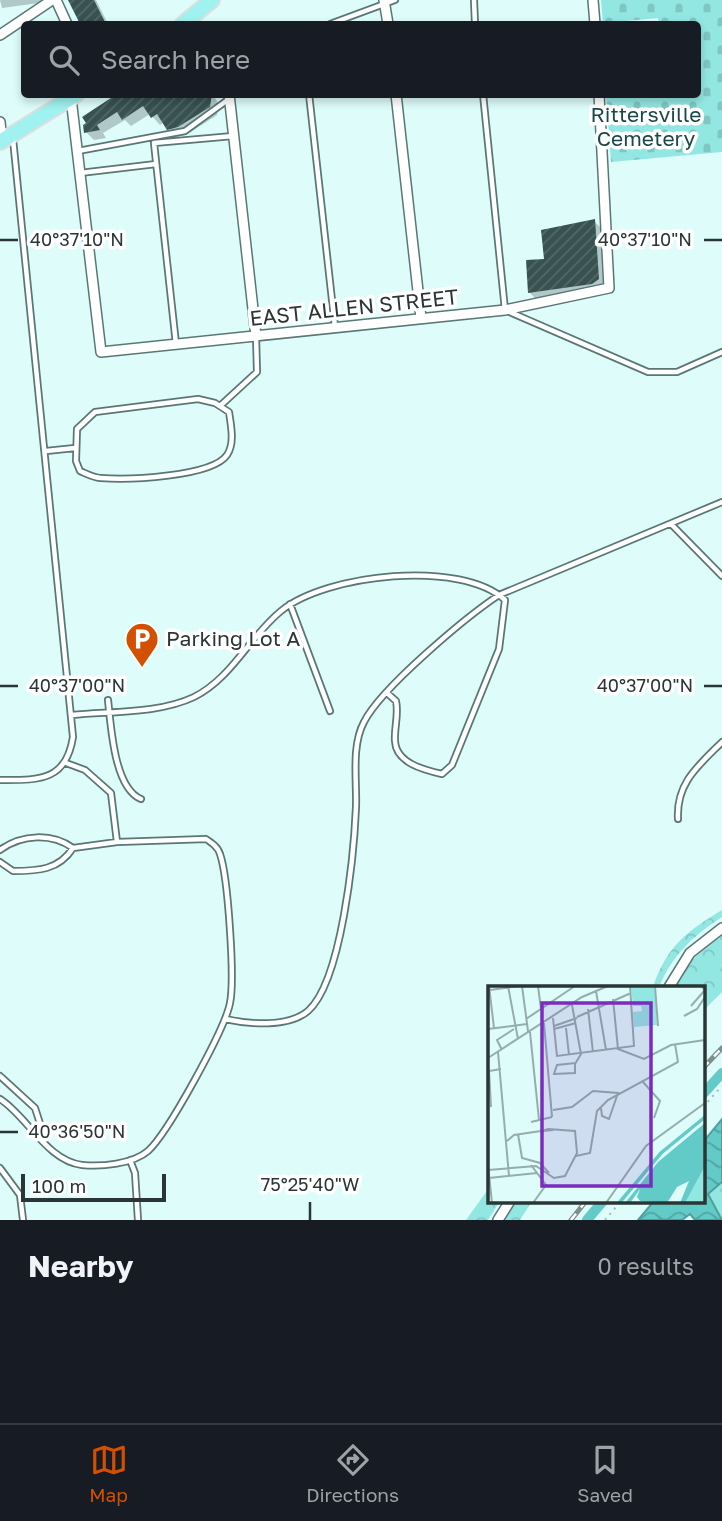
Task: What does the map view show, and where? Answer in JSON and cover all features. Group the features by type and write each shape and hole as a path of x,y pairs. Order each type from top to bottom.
{"main road":[{"path":"201,18 212,0"},
{"path":"5,139 71,98"}],"street":[{"path":"22,21 54,0 65,21"},
{"path":"593,0 595,21"},
{"path":"385,2 388,21"},
{"path":"0,35 21,21"},
{"path":"74,98 79,173"},
{"path":"229,98 256,336"},
{"path":"396,98 421,318"},
{"name":"EAST ALLEN STREET","path":"79,173 100,352 505,310 609,288 599,98"},
{"path":"0,122 5,139"},
{"path":"670,986 690,953 722,928"},
{"path":"498,1220 509,1202"}],"lane":[{"path":"338,21 396,0"},
{"path":"474,0 475,21"},
{"path":"77,152 185,131 228,98"},
{"path":"309,98 335,327"},
{"path":"483,98 505,310 648,372 677,372 722,352"},
{"path":"176,344 154,143 234,136"},
{"path":"0,780 38,779 50,775 66,763 73,737 46,452 5,139"},
{"path":"79,173 156,164"},
{"path":"220,406 257,372 256,336"},
{"path":"198,399 229,412 229,453 219,464 206,470 98,478 80,471 75,448 77,429 95,412 198,399"},
{"path":"46,452 75,448"},
{"path":"225,1019 239,1022 285,1021 305,1013 318,1000 327,984 335,957 351,852 357,745 363,723 387,692 468,619 499,595 722,502"},
{"path":"671,524 722,576"},
{"path":"72,715 168,706 204,690 225,674 266,625 290,604 319,589 341,583 413,575 474,584 505,600 499,649 452,765 442,774 410,764 397,752 394,740 398,711 396,701 387,692"},
{"path":"290,604 330,711"},
{"path":"108,700 115,753 128,789 141,799"},
{"path":"678,819 678,794 700,764 722,742"},
{"path":"66,763 85,770 111,793 117,842"},
{"path":"0,850 21,840 40,837 58,837 74,848"},
{"path":"0,862 13,871 44,869 60,864 74,848 117,842 195,838 214,844 220,854 228,909 231,984 225,1019 171,1119 148,1152 130,1160 80,1165 61,1156 0,1099"},
{"path":"0,1076 35,1108 46,1142"},
{"path":"130,1160 135,1172 138,1220"},
{"path":"0,1168 20,1195 23,1220"}],"path":[{"path":"704,1106 722,1086"},
{"path":"604,1220 620,1202"}],"green space":[{"name":"Rittersville Cemetery","path":"601,0 722,0 722,152 611,162 606,98 701,98 701,21 658,21 658,18 603,21"},
{"path":"722,910 722,917 684,947 670,965 659,986 653,986 671,950 698,926"},
{"path":"722,934 722,992 704,1010 704,986 676,986 692,960"},
{"path":"722,1182 722,1220 707,1194"},
{"path":"488,1189 488,1202 499,1202 488,1220 466,1220"},
{"path":"512,1202 531,1202 520,1220 501,1220"}],"water":[{"path":"722,1119 722,1182 708,1194 722,1220 695,1220 690,1214 682,1220 638,1220 653,1202 704,1202 704,1141"}],"building":[{"path":"68,0 94,0 104,21 78,21"},
{"path":"111,98 211,98 210,107 178,127 167,130 157,114 151,118 143,106 122,120 117,112 97,125 100,130 84,133 83,125 86,123 82,117"},
{"path":"595,219 599,279 592,284 528,293 526,260 544,259 541,230"}],"waterway":[{"path":"704,1093 722,1073"},
{"path":"587,1220 602,1202"}],"railway":[{"path":"704,1067 722,1048"},
{"path":"571,1220 585,1202"}],"place":[{"name":"Parking Lot A","path":"142,669"}]}
